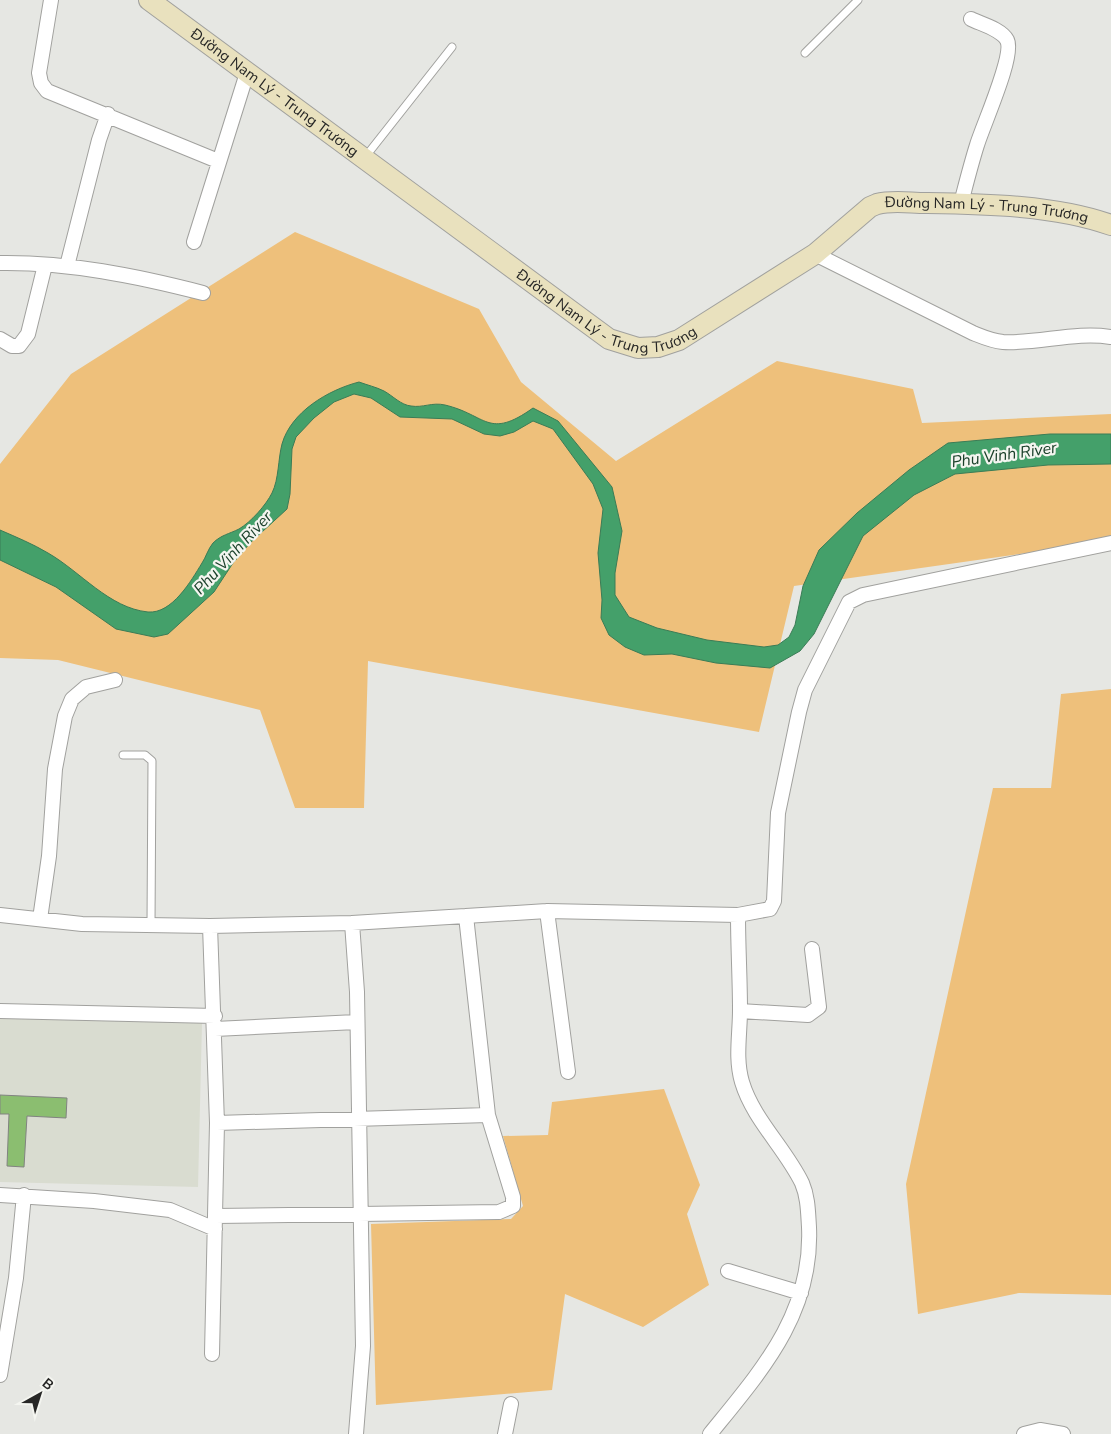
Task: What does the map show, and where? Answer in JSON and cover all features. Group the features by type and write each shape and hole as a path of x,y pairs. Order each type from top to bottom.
{"main road":[{"name":"Đường Nam Lý - Trung Trương","path":"149,0 169,6 247,73 609,339 628,347 658,347 679,340 815,254 870,207 877,204 960,204 1077,214 1111,225"}],"street":[{"path":"51,0 39,73 41,84 57,96 108,114 218,161"},
{"path":"960,204 977,144 1002,77 1009,49 1004,35 971,19"},
{"path":"194,242 247,73"},
{"path":"67,266 97,149 108,114"},
{"path":"815,254 973,333 994,341 1014,342 1095,335 1111,337"},
{"path":"0,263 67,266 166,283 203,293"},
{"path":"0,339 12,346 19,346 28,334 45,265"},
{"path":"0,915 82,924 210,926 352,924 547,911 738,915 770,909 774,901 778,813 799,712 805,690 849,602 863,595 1111,543"},
{"path":"40,919 49,856 55,769 65,716 72,699 86,687 115,680"},
{"path":"547,911 568,1072"},
{"path":"710,1434 763,1368 787,1328 801,1293 809,1253 807,1198 795,1170 748,1097 737,1060 740,1012 738,915"},
{"path":"0,1195 24,1195 170,1210 215,1222 359,1214 500,1212 513,1206 513,1197 488,1115 466,916"},
{"path":"352,924 363,1346 356,1434"},
{"path":"210,926 215,1023 217,1123 212,1354"},
{"path":"740,1012 808,1015 815,1012 819,1007 812,949"},
{"path":"0,1011 215,1023 356,1022"},
{"path":"217,1123 357,1117 488,1115"},
{"path":"0,1375 16,1278 24,1195"},
{"path":"728,1271 801,1293"},
{"path":"505,1434 511,1404"},
{"path":"1024,1434 1040,1430 1063,1434"}],"lane":[{"path":"805,53 858,0"},
{"path":"364,158 452,47"},
{"path":"123,755 145,755 152,760 152,925"}],"shaded area":[{"path":"295,232 479,309 521,382 616,461 777,361 913,389 922,423 1111,414 1111,541 794,586 759,732 368,661 364,808 295,808 260,710 58,660 0,658 0,464 71,374"},
{"path":"1111,689 1111,1295 1019,1293 918,1314 906,1184 993,788 1051,788 1061,694"},
{"path":"0,1017 202,1023 198,1187 0,1182"},
{"path":"664,1089 700,1185 687,1214 709,1285 643,1327 565,1294 552,1390 376,1405 371,1224 511,1219 523,1206 503,1136 548,1135 552,1102"}],"water":[{"name":"Phu Vinh River","path":"359,382 384,391 407,405 445,405 496,424 518,417 533,408 558,421 612,487 622,531 615,573 615,595 629,617 657,628 707,640 764,647 778,645 789,637 795,625 803,586 819,550 857,513 909,470 948,443 1050,434 1111,434 1111,464 1048,465 955,474 914,495 863,536 814,634 800,651 770,668 716,663 672,654 644,655 625,647 609,635 601,618 602,600 598,553 603,509 593,484 553,429 533,421 514,432 500,436 484,434 452,419 400,417 371,398 354,394 334,402 314,418 296,437 292,449 290,494 287,509 250,543 233,563 214,592 168,634 154,637 116,629 56,587 0,560 0,530 48,553 108,597 121,604 148,612 165,608 186,587 213,543 222,536 244,526 266,503 276,482 282,444 293,422 302,412 323,397"}],"building":[{"path":"0,1095 67,1098 66,1118 27,1116 24,1167 7,1166 9,1114 0,1114"}]}
